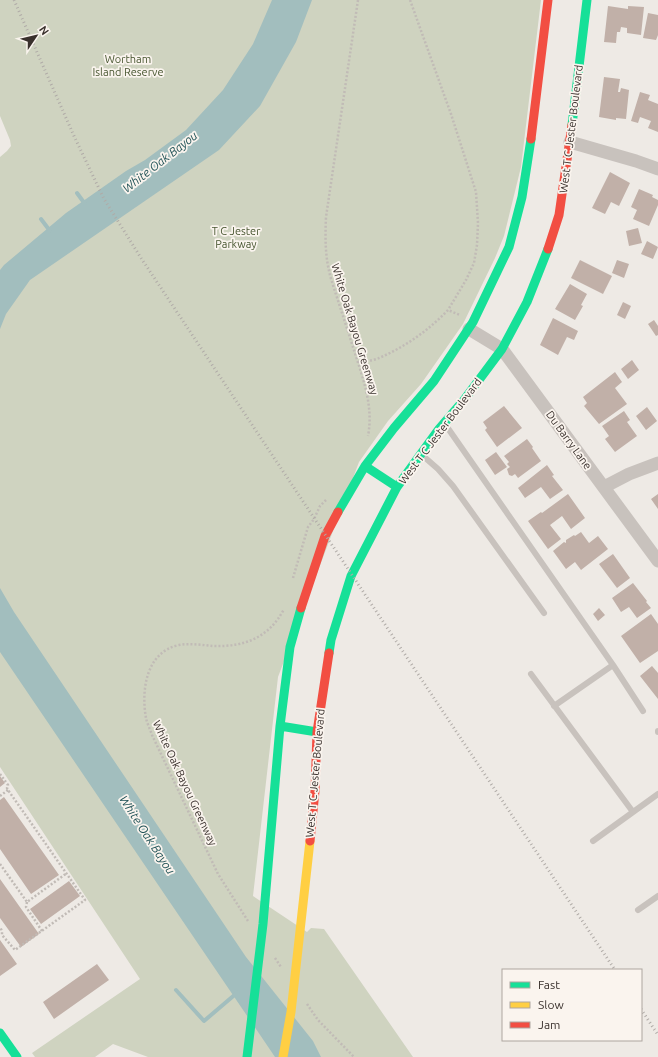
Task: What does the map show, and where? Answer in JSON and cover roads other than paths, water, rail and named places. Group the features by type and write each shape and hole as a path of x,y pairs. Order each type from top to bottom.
{"main road":[{"path":"247,1057 263,924 280,726 290,647 306,592 325,536 344,501 365,466 394,428 434,381 474,322 509,247 522,197 532,133 548,0"},
{"name":"West T C Jester Boulevard","path":"283,1057 291,1012 315,791 317,732 331,640 351,576 397,487 444,423 464,400 502,349 527,302 546,257 559,215 570,142 587,0"},
{"path":"365,466 397,487"},
{"path":"280,726 317,732"},
{"path":"0,1033 17,1057"}],"street":[{"path":"570,142 658,169"},
{"name":"Du Barry Lane","path":"469,329 502,349 658,562"},
{"path":"604,488 629,474 658,463"}],"lane":[{"path":"444,423 643,710"},
{"path":"421,454 438,468 453,486 544,613"},
{"path":"554,706 613,665"},
{"path":"531,674 633,812"},
{"path":"593,841 658,794"},
{"path":"638,910 658,896"}],"water":[{"name":"White Oak Bayou","path":"272,0 312,0 296,42 260,106 219,150 30,280 6,314 0,329 0,270 4,265 66,213 126,171 145,160 186,130 223,90 253,44"},
{"name":"White Oak Bayou","path":"0,588 14,612 246,957 313,1041 321,1057 275,1057 0,652"}],"waterway":[{"path":"77,193 85,204"},
{"path":"41,219 50,231"},
{"path":"176,990 204,1021 238,992"}],"railway":[{"path":"14,0 74,136 104,199 141,258 614,969"},
{"path":"642,1011 658,1035"}],"park label":[{"name":"Wortham Island Reserve","path":"128,65"},
{"name":"T C Jester Parkway","path":"236,237"}]}
